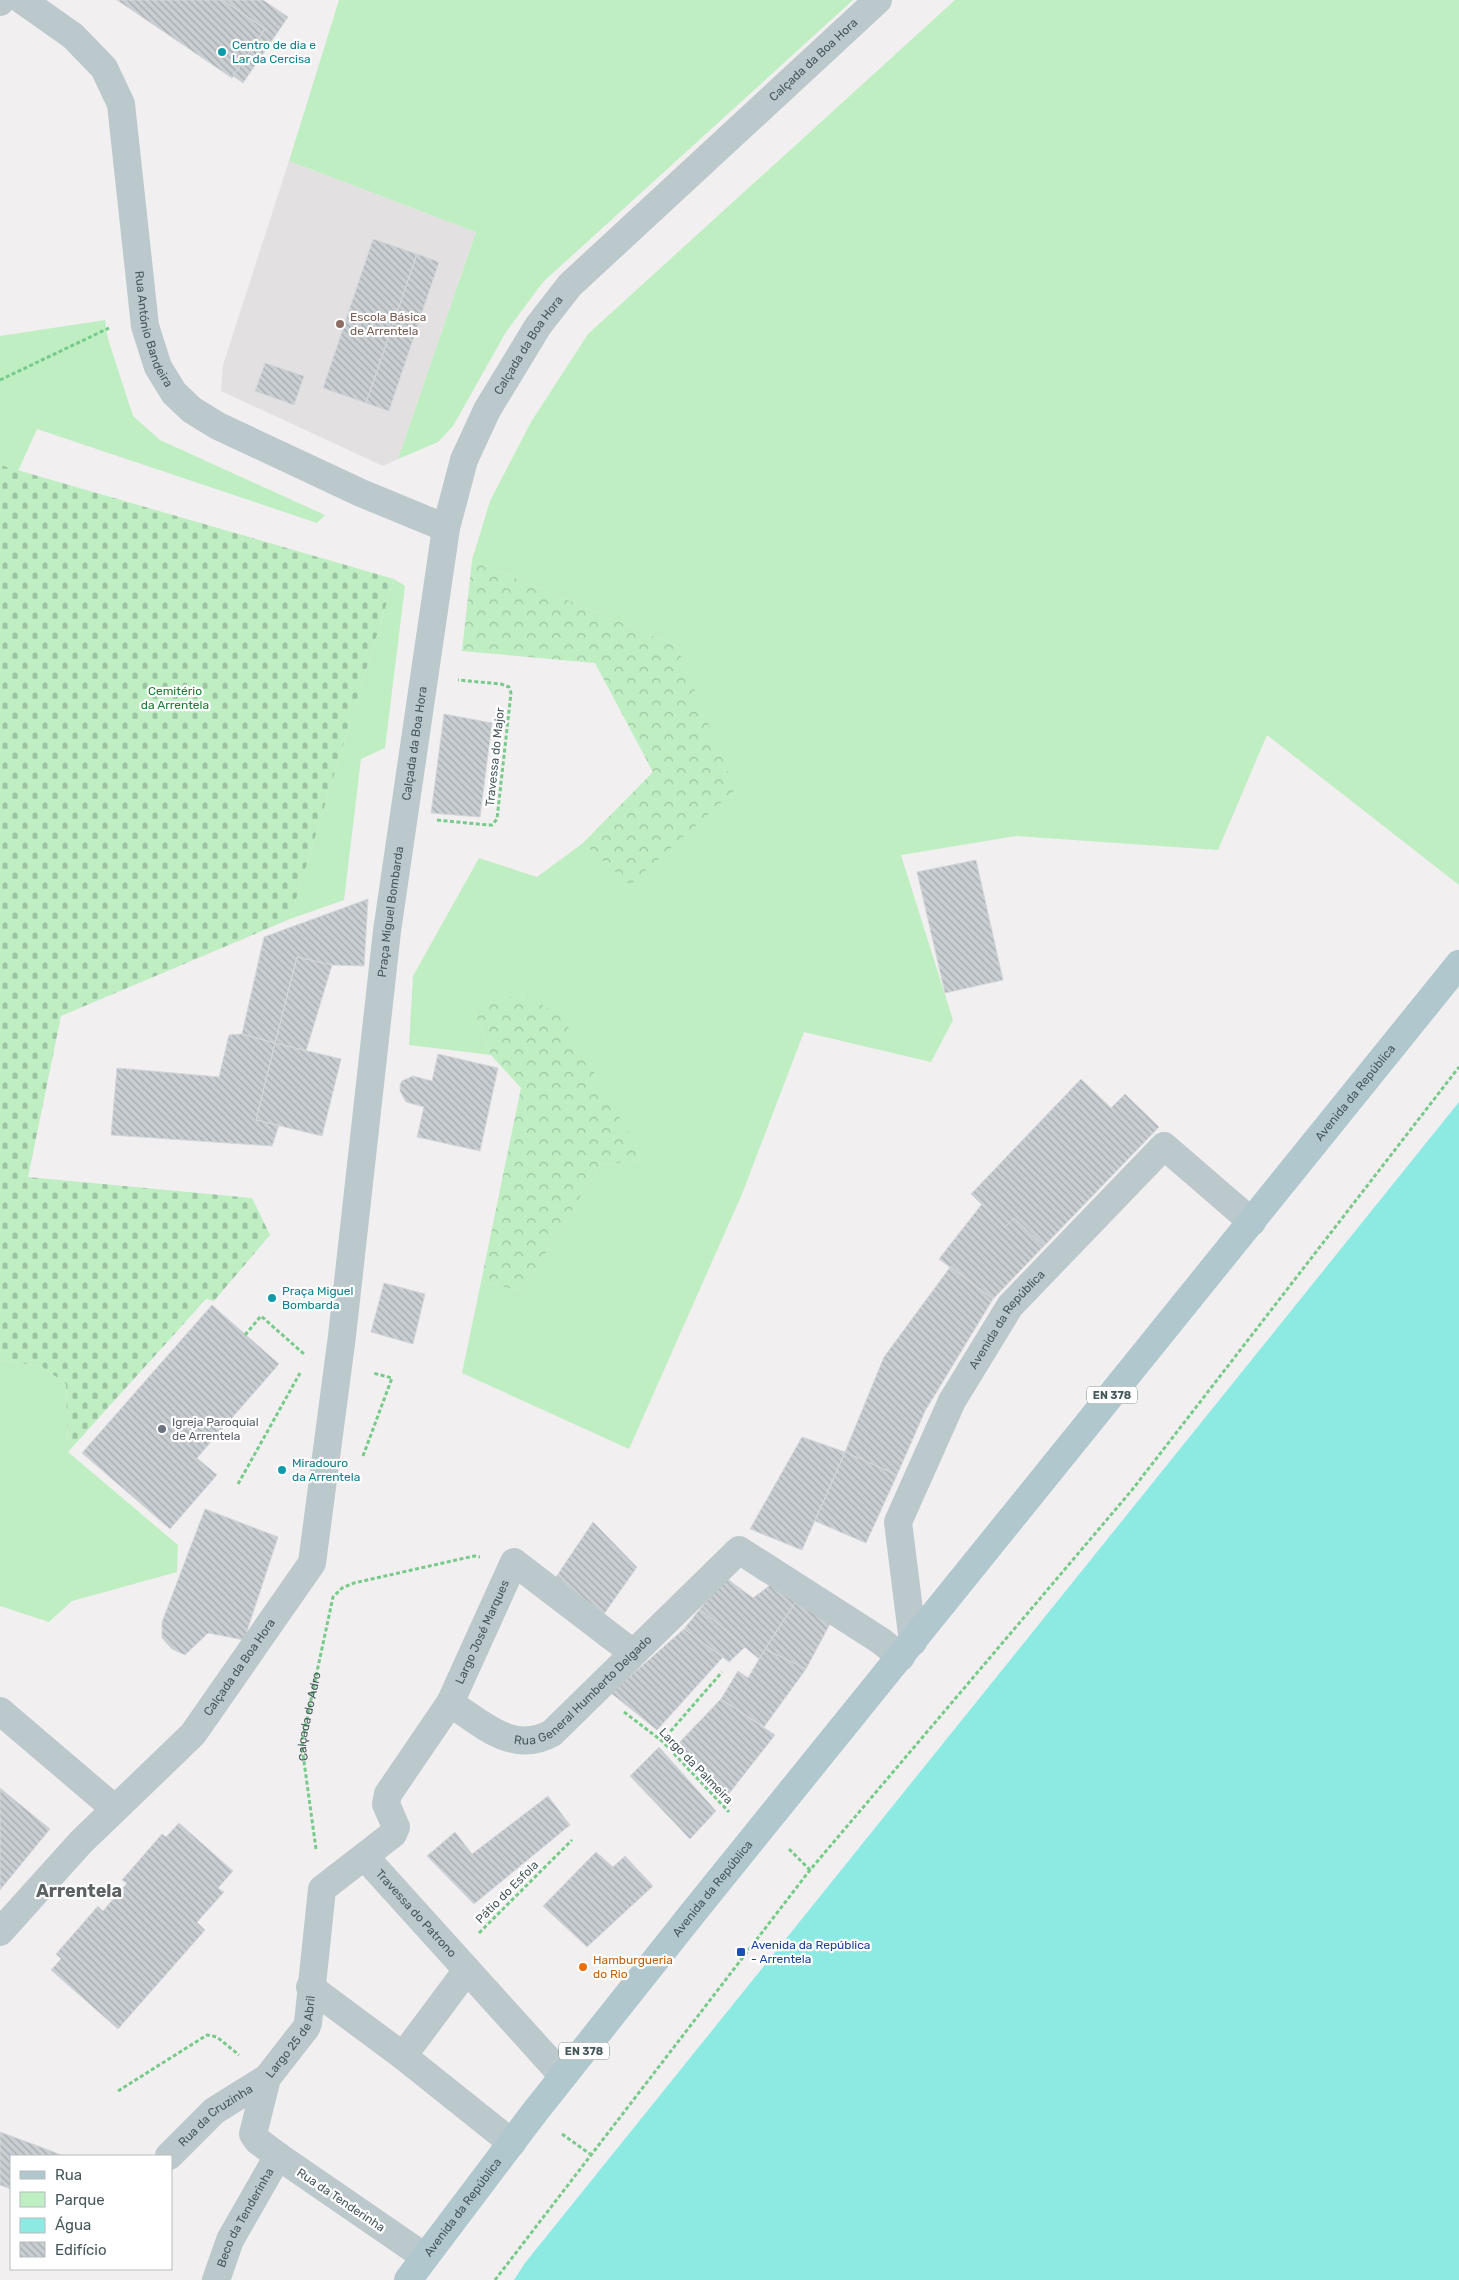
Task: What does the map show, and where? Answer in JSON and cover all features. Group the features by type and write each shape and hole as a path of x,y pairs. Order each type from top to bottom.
{"main road":[{"name":"Avenida da República","path":"408,2280 563,2076 1459,964"}],"street":[{"name":"Rua António Bandeira","path":"22,0 73,36 104,68 122,104 145,326 158,367 174,393 192,410 218,426 361,494 446,528"},
{"name":"Calçada da Boa Hora","path":"404,816 446,528 464,460 487,410 538,326 570,285 878,0"},
{"name":"Praça Miguel Bombarda","path":"342,1336 387,931 404,816"},
{"name":"Avenida da República","path":"907,1650 898,1522 952,1401 1010,1306 1164,1146 1252,1222"},
{"name":"Calçada da Boa Hora","path":"0,1932 81,1842 193,1734 312,1563 342,1336"},
{"name":"Rua General Humberto Delgado","path":"450,1703 504,1738 514,1741 542,1739 552,1733 739,1550 881,1642 907,1650"},
{"name":"Largo José Marques","path":"450,1703 514,1562 633,1653"},
{"path":"450,1703 388,1794 386,1804 396,1830 365,1857 322,1889 310,1987 403,2056 512,2143"},
{"path":"0,1711 115,1809"},
{"name":"Travessa do Patrono","path":"365,1857 563,2076"},
{"path":"403,2056 461,1963"},
{"name":"Largo 25 de Abril","path":"268,2149 253,2134 253,2129 267,2078 306,2028 310,1987"},
{"name":"Rua da Cruzinha","path":"170,2155 214,2111 267,2078"},
{"name":"Rua da Tenderinha","path":"268,2149 425,2257"},
{"name":"Beco da Tenderinha","path":"216,2280 230,2240 268,2149"}],"path":[{"path":"0,380 73,347"},
{"name":"Travessa do Major","path":"404,816 488,826 492,825 497,819 510,690 501,684 424,678"},
{"path":"495,2280 810,1870 1132,1490 1459,1067"},
{"path":"246,1335 261,1316 309,1358"},
{"path":"238,1484 304,1366"},
{"name":"Calçada do Adro","path":"322,1889 302,1737 333,1597 342,1588 354,1583 474,1556"},
{"path":"662,1740 722,1672"},
{"name":"Largo da Palmeira","path":"596,1690 662,1740 726,1811 765,1826"},
{"name":"Pátio do Esfola","path":"461,1963 572,1840"},
{"path":"118,2091 207,2035 217,2037 267,2078"}],"shaded area":[{"name":"Escola Básica de Arrentela","path":"289,161 476,232 398,459 383,466 221,391 223,365"}],"green space":[{"path":"339,0 853,0 543,282 506,332 453,426 438,442 398,459 476,232 289,161"},
{"path":"955,0 1459,0 1459,885 1267,735 1218,850 1016,836 901,855 953,1020 931,1062 804,1032 742,1194 629,1449 462,1373 481,1282 522,1291 601,1164 643,1161 562,1017 470,1000 491,1055 409,1045 413,976 479,858 537,877 583,843 630,884 734,790 677,646 472,560 490,501 531,422 588,334"},
{"path":"105,320 108,339 133,416 160,440 325,515 317,523 37,429 18,471 0,465 0,336"},
{"name":"Cemitério da Arrentela","path":"0,465 394,579 290,919 61,1016 28,1177 252,1198 270,1235 214,1301 206,1299 68,1452 66,1384 41,1366 0,1360"},
{"path":"472,560 677,646 735,790 630,885 583,843 653,772 595,663 462,651"},
{"path":"394,579 405,586 385,748 361,759 344,900 290,919"},
{"path":"525,996 562,1016 644,1161 601,1164 522,1291 481,1282 521,1088 491,1055 470,1000"},
{"path":"0,1360 41,1366 66,1384 68,1452 178,1545 177,1572 72,1601 49,1622 0,1606"}],"water":[{"path":"1459,1102 1459,2280 514,2280 525,2263"}],"building":[{"name":"Centro de dia e Lar da Cercisa","path":"117,0 223,0 265,29 232,78"},
{"path":"223,0 263,0 288,17 243,83 233,76 265,29"},
{"path":"373,239 417,254 366,403 323,388"},
{"path":"417,254 439,262 389,411 366,403"},
{"path":"265,363 304,376 294,405 255,391"},
{"path":"444,714 492,723 480,817 431,813"},
{"path":"976,860 1003,980 945,993 917,872"},
{"path":"368,899 364,966 332,965 297,957 275,1043 242,1034 264,937"},
{"path":"297,957 332,965 306,1051 275,1043"},
{"path":"242,1034 275,1043 256,1120 279,1125 272,1146 111,1135 117,1068 219,1077 229,1035"},
{"path":"275,1043 341,1059 322,1136 256,1120"},
{"path":"438,1054 498,1068 480,1151 417,1137 424,1107 406,1102 400,1091 400,1085 402,1081 413,1076 432,1081"},
{"path":"1081,1079 1111,1108 1125,1094 1159,1127 1044,1246 1014,1218 1005,1227 971,1194"},
{"path":"982,1204 1005,1227 1014,1218 1044,1246 993,1299 939,1259"},
{"path":"951,1266 993,1299 925,1411 897,1475 845,1452 884,1357"},
{"path":"384,1283 425,1294 413,1344 371,1332"},
{"name":"Igreja Paroquial de Arrentela","path":"212,1305 279,1364 197,1458 217,1475 170,1529 82,1453"},
{"path":"802,1437 845,1452 802,1550 750,1529"},
{"path":"845,1452 897,1475 866,1543 815,1521"},
{"path":"205,1509 278,1537 244,1640 208,1633 185,1655 172,1649 162,1638 162,1622"},
{"path":"593,1522 637,1567 604,1614 556,1577"},
{"path":"726,1578 753,1598 773,1583 798,1598 759,1659 700,1609"},
{"path":"798,1598 831,1622 806,1669 765,1649"},
{"path":"700,1609 745,1647 729,1662 684,1629"},
{"path":"684,1629 723,1657 657,1730 611,1693"},
{"path":"765,1649 806,1669 764,1727 721,1699 738,1671 748,1678"},
{"path":"721,1699 775,1735 724,1800 676,1746"},
{"path":"659,1747 716,1811 690,1839 630,1776"},
{"path":"0,1788 50,1829 0,1890"},
{"path":"548,1796 570,1825 474,1904 427,1856 455,1832 472,1854"},
{"path":"179,1823 233,1871 218,1888 224,1892 197,1922 205,1930 118,2029 51,1970 61,1959 56,1954 98,1906 103,1911 127,1883 122,1880 162,1834 166,1837"},
{"path":"596,1852 613,1867 625,1856 653,1886 587,1947 543,1906"},
{"path":"0,2132 61,2155 10,2155 10,2189 0,2185"}],"place":[{"name":"Centro de dia e Lar da Cercisa","path":"222,52"},
{"name":"Escola Básica de Arrentela","path":"340,324"},
{"name":"Praça Miguel Bombarda","path":"272,1298"},
{"name":"Igreja Paroquial de Arrentela","path":"162,1429"},
{"name":"Miradouro da Arrentela","path":"282,1470"},
{"name":"Avenida da República - Arrentela","path":"741,1952"},
{"name":"Hamburgueria do Rio","path":"583,1967"}],"district":[{"name":"Arrentela","path":"79,1891"}]}
